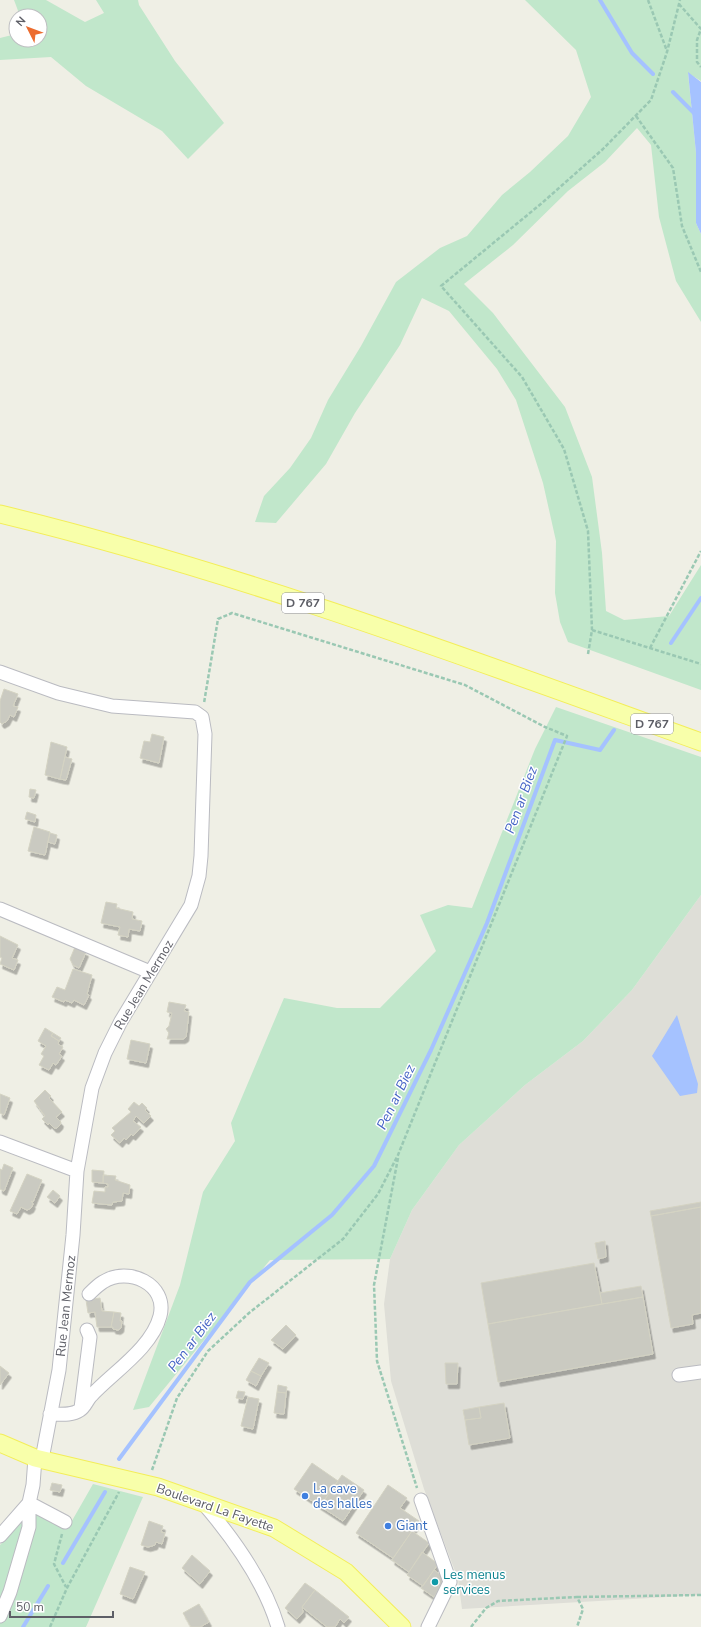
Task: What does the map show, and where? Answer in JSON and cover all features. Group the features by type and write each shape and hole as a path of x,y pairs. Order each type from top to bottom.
{"main road":[{"name":"D 767","path":"0,514 145,551 217,574 701,742"},
{"name":"D 767","path":"602,707 701,731"},
{"name":"Boulevard La Fayette","path":"0,1443 38,1458 145,1484 274,1528 346,1572 402,1627"}],"street":[{"path":"0,672 58,693 112,706 195,712 202,717"},
{"name":"Rue Jean Mermoz","path":"0,1616 10,1592 29,1527 29,1503 59,1370 73,1235 77,1171 92,1088 104,1053 121,1021 150,972 176,933 191,906 199,876 201,856 201,812 206,753 202,717"},
{"path":"0,909 150,972"},
{"path":"0,1142 77,1171"},
{"path":"50,1414 72,1414 81,1410 90,1396 140,1349 154,1330 160,1315 160,1299 155,1290 148,1282 136,1277 120,1277 104,1281 90,1294"},
{"path":"81,1410 90,1337 87,1330"},
{"path":"679,1375 701,1372"},
{"path":"421,1500 450,1582 428,1627"},
{"path":"0,1536 29,1503 66,1522"},
{"path":"203,1503 227,1532 253,1573 278,1627"}],"path":[{"path":"648,0 667,52"},
{"path":"588,654 592,630 588,531 564,450 522,377 440,286 542,203 603,149 651,100 667,52 679,2"},
{"path":"679,2 701,29 697,40 697,62 701,67"},
{"path":"636,116 673,168 682,226 701,272"},
{"path":"650,648 701,551"},
{"path":"152,1470 177,1398 208,1352 249,1313 342,1239 378,1194 398,1155 567,736 545,727 465,685 232,613 218,619 202,717"},
{"path":"592,630 701,664"},
{"path":"398,1155 374,1286 377,1361 421,1500"},
{"path":"50,1627 66,1588 121,1487"},
{"path":"66,1522 54,1564 66,1588"},
{"path":"471,1627 486,1608 498,1601 577,1597 701,1595"},
{"path":"577,1597 583,1609 577,1627"}],"shaded area":[{"path":"701,895 701,1595 462,1609 458,1579 424,1489 391,1381 384,1304 390,1259 412,1210 459,1145 525,1085 583,1041 632,990"}],"green space":[{"path":"14,0 46,0 85,22 104,13 96,0 138,0 139,5 175,61 224,123 188,159 162,131 86,86 51,57 0,60 0,38 8,36 8,48 48,48 48,8 17,8"},
{"path":"525,0 701,0 701,81 688,73 696,153 696,223 701,234 701,322 676,281 659,217 651,145 637,128 605,162 568,191 513,245 464,284 493,313 565,407 592,477 602,553 606,611 624,620 669,616 701,565 701,690 568,642 560,622 555,593 556,541 543,483 516,400 497,369 449,311 422,298 400,345 355,413 326,464 276,523 255,522 264,496 290,468 311,438 328,400 361,346 396,282 440,248 467,236 502,195 530,172 568,136 591,97 576,50"},
{"path":"556,707 701,757 701,895 632,990 583,1041 525,1085 459,1145 412,1210 390,1259 270,1260 149,1407 133,1410 180,1285 203,1192 235,1141 231,1123 284,998 337,1008 380,1008 436,951 420,915 448,905 472,908 535,749"},
{"path":"93,1484 143,1497 86,1627 0,1627 0,1545 20,1524 39,1513 69,1526"}],"water":[{"path":"688,72 701,82 701,234 696,223 696,153"},
{"path":"677,1015 698,1084 697,1093 680,1096 652,1056"}],"building":[{"path":"4,689 18,694 13,706 18,707 14,717 10,715 7,721 2,724 0,722 0,701"},
{"path":"152,734 164,737 159,763 140,758 144,741 150,742"},
{"path":"51,742 67,747 60,779 45,775"},
{"path":"65,757 72,759 66,780 60,779"},
{"path":"30,789 36,790 34,798 29,797"},
{"path":"27,812 36,815 35,822 25,819"},
{"path":"34,827 50,832 45,855 28,851"},
{"path":"50,833 57,835 55,844 48,842"},
{"path":"106,902 117,904 116,908 133,912 132,919 142,921 140,931 129,929 128,937 118,935 120,927 101,923"},
{"path":"0,936 18,945 12,958 18,960 14,970 0,964 2,958 0,957"},
{"path":"75,947 86,952 79,968 73,965 70,959"},
{"path":"73,969 92,975 87,994 89,995 84,1005 74,1000 72,1003 65,1000 64,1002 52,997 57,987 65,990"},
{"path":"169,1002 186,1005 184,1011 189,1012 186,1037 183,1039 167,1039 169,1033 166,1029 169,1026 172,1013 167,1012"},
{"path":"45,1028 53,1033 51,1036 59,1041 58,1044 63,1047 59,1054 62,1056 56,1065 53,1063 49,1070 39,1065 44,1056 41,1054 46,1046 38,1041"},
{"path":"53,1033 61,1038 59,1041 51,1036"},
{"path":"131,1040 150,1044 146,1063 127,1059"},
{"path":"45,1090 51,1096 49,1098 62,1112 56,1117 61,1122 57,1128 54,1128 49,1123 48,1125 42,1119 45,1116 34,1101"},
{"path":"0,1094 10,1098 4,1115 0,1113"},
{"path":"134,1102 139,1106 142,1103 147,1108 145,1110 151,1116 144,1123 136,1116 133,1121 141,1127 133,1136 131,1134 126,1140 124,1138 120,1143 111,1135 115,1131 112,1128 131,1112 128,1109"},
{"path":"4,1164 13,1168 4,1191 0,1189 0,1169 2,1170"},
{"path":"92,1170 104,1171 103,1183 92,1182"},
{"path":"27,1174 42,1180 33,1202 31,1201 33,1204 31,1208 27,1210 21,1207 17,1214 10,1211"},
{"path":"103,1175 116,1176 115,1180 130,1185 129,1194 123,1193 122,1201 113,1202 112,1205 92,1203 94,1191 105,1192 105,1187 108,1187 108,1184 103,1183"},
{"path":"53,1190 60,1196 55,1203 47,1197"},
{"path":"701,1202 701,1207 651,1216 650,1211"},
{"path":"701,1207 701,1313 692,1315 693,1324 671,1328 651,1216"},
{"path":"605,1241 606,1257 598,1259 595,1243"},
{"path":"594,1263 602,1304 488,1324 481,1283"},
{"path":"641,1286 643,1297 602,1304 600,1293"},
{"path":"643,1297 653,1354 498,1382 488,1324"},
{"path":"100,1298 102,1311 114,1312 111,1327 97,1327 95,1312 88,1313 86,1300"},
{"path":"114,1312 121,1313 121,1328 118,1330 111,1327"},
{"path":"286,1325 296,1335 283,1349 271,1340"},
{"path":"259,1358 269,1363 261,1376 251,1371"},
{"path":"445,1363 458,1363 457,1384 446,1384"},
{"path":"0,1366 9,1373 0,1385"},
{"path":"251,1371 261,1376 256,1386 246,1380"},
{"path":"278,1385 287,1387 286,1393 277,1392"},
{"path":"238,1391 245,1392 243,1399 236,1398"},
{"path":"277,1392 286,1393 284,1414 274,1413"},
{"path":"248,1397 259,1399 253,1429 241,1426"},
{"path":"504,1403 510,1438 469,1445 465,1420 481,1418 479,1407"},
{"path":"479,1407 481,1418 465,1420 463,1410"},
{"path":"312,1463 338,1481 320,1506 294,1489"},
{"path":"342,1475 364,1490 343,1521 320,1506"},
{"path":"52,1483 62,1485 60,1492 50,1490"},
{"name":"Giant","path":"388,1485 407,1498 400,1508 419,1521 393,1558 356,1533"},
{"path":"149,1521 163,1526 161,1532 165,1533 162,1544 156,1542 155,1545 148,1547 141,1545"},
{"path":"412,1531 429,1543 409,1572 392,1560"},
{"path":"422,1552 438,1564 423,1586 407,1575"},
{"path":"192,1555 210,1571 200,1584 182,1568"},
{"path":"130,1567 145,1572 133,1599 120,1594"},
{"name":"Les menus services","path":"434,1570 446,1579 434,1597 421,1588"},
{"path":"305,1583 315,1590 302,1607 303,1612 297,1619 285,1608"},
{"path":"315,1590 349,1617 344,1623 340,1619 335,1627 327,1627 302,1607"},
{"path":"199,1604 209,1622 200,1627 191,1627 183,1613"}],"waterway":[{"name":"Pen ar Biez","path":"600,0 632,53 653,74"},
{"name":"Pen ar Biez","path":"673,92 701,120"},
{"name":"Pen ar Biez","path":"671,643 701,598"},
{"name":"Pen ar Biez","path":"119,1459 250,1282 332,1215 374,1166 431,1050 487,923 555,740 600,750 614,730"},
{"name":"Pen ar Biez","path":"63,1563 105,1492"},
{"name":"Pen ar Biez","path":"23,1627 48,1586"}],"place":[{"name":"La cave des halles","path":"305,1496"},
{"name":"Giant","path":"388,1526"},
{"name":"Les menus services","path":"435,1582"}]}
